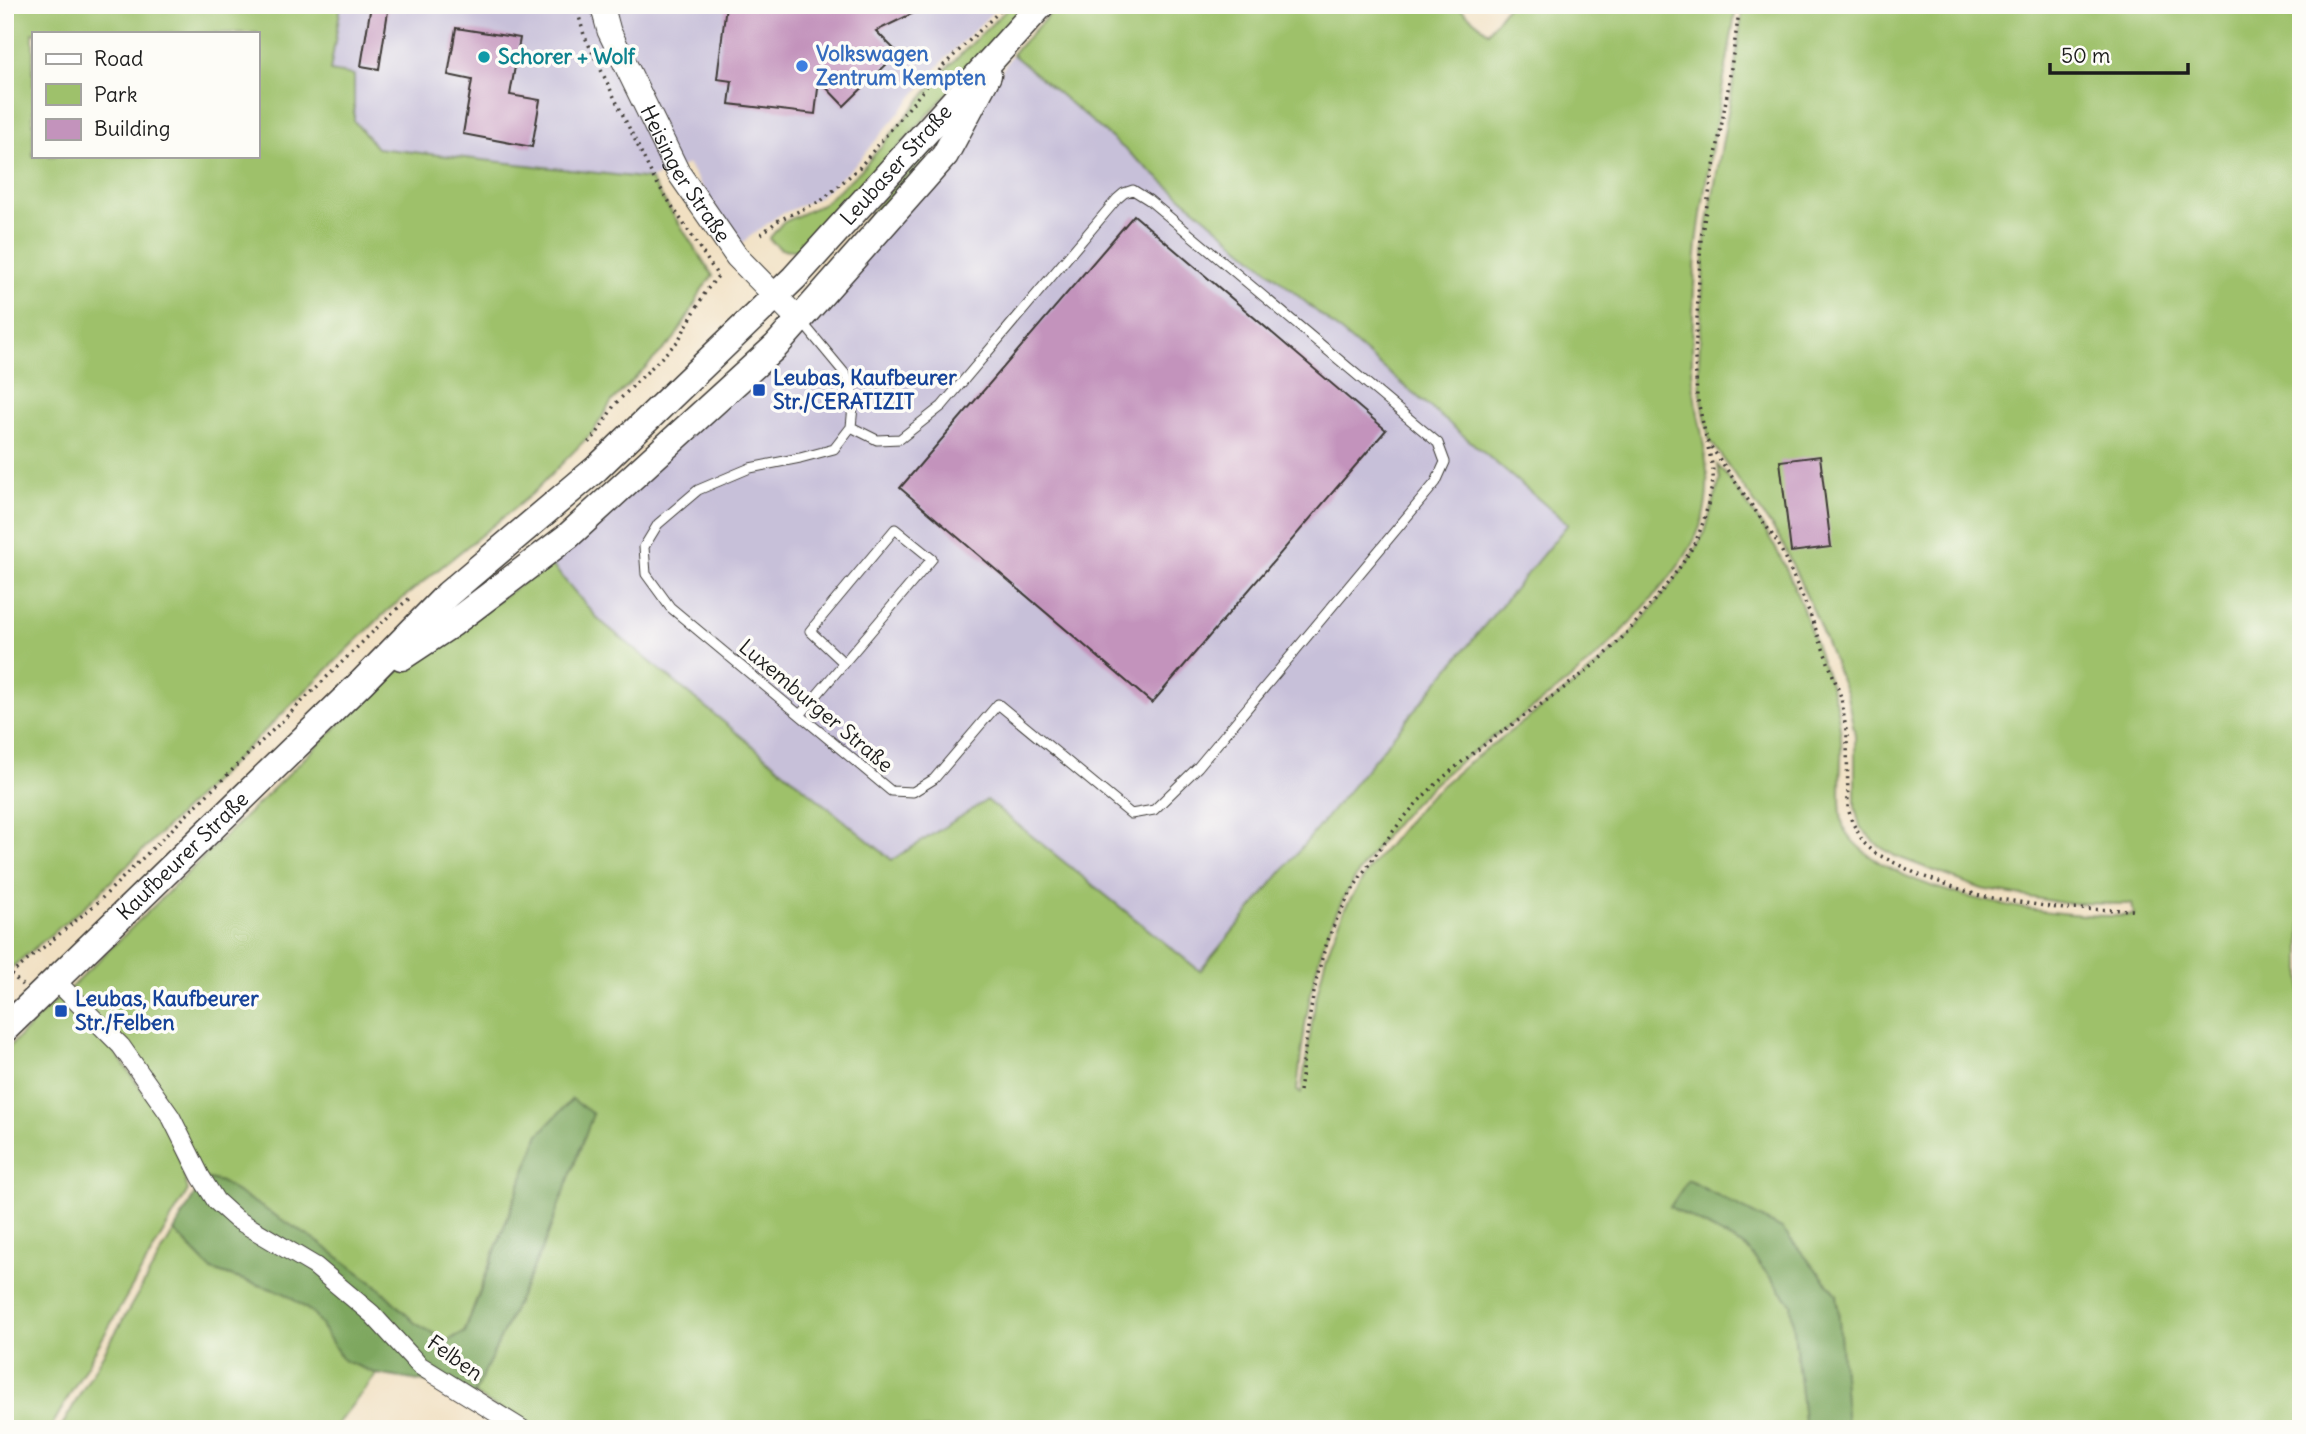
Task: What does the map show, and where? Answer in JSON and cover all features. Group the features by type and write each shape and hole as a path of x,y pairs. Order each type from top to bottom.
{"main road":[{"name":"Leubaser Straße","path":"362,682 448,594 597,468 775,296 837,232 1041,5"},
{"path":"362,682 452,624 568,536 769,353 945,155 978,98 1000,48"},
{"name":"Kaufbeurer Straße","path":"5,1029 362,682"}],"street":[{"name":"Heisinger Straße","path":"601,5 609,31 678,172 737,257 800,321"},
{"name":"Felben","path":"56,981 121,1046 171,1117 201,1177 216,1200 236,1219 314,1266 372,1314 419,1365 522,1429"}],"lane":[{"name":"Luxemburger Straße","path":"1133,190 1438,443 1445,462 1436,482 1198,767 1154,810 1132,814 998,704 933,779 913,792 891,792 670,607 646,574 643,547 658,524 698,490 750,468 834,449 851,427 877,440 900,439 943,406 1117,199 1133,190"},
{"path":"800,321 846,375 854,397 851,427"},
{"path":"800,715 844,663 932,559 895,529 810,631 844,663"}],"path":[{"path":"761,234 779,220 821,201 859,168 944,65 1006,5"},
{"path":"1299,1091 1312,1002 1323,954 1341,908 1367,866 1403,818 1423,797 1459,766 1582,674 1621,640 1685,560 1703,529 1713,476 1697,397 1695,358 1701,238 1740,5"},
{"path":"587,444 596,435 615,404 678,341 706,291 718,276"},
{"path":"1707,441 1778,543 1809,611 1841,697 1847,737 1848,807 1852,822 1864,843 1875,853 1910,871 1980,896 2064,909 2134,910"},
{"path":"5,979 97,903 381,623 421,590"}],"shaded area":[{"path":"341,5 1000,5 942,62 855,165 818,198 779,215 740,244 725,225 688,164 650,179 377,148 354,121 354,76 330,71"},
{"path":"1012,54 1568,524 1200,971 988,800 893,860 598,619 551,564 801,330 984,99"}],"green space":[{"path":"5,5 341,5 330,71 354,75 354,121 377,148 650,179 713,276 702,289 674,339 612,401 593,432 532,494 387,611 91,901 5,973"},
{"path":"1011,5 1028,5 804,251 781,249 769,239 782,223 823,204 862,169 947,68"},
{"path":"1058,5 1456,5 1488,32 1508,5 1733,5 1736,8 1706,179 1695,266 1693,377 1707,483 1706,505 1700,527 1678,566 1612,642 1551,694 1443,776 1398,821 1359,872 1330,927 1320,956 1303,1040 1297,1091 1301,1093 1315,1003 1326,956 1344,910 1370,867 1425,800 1469,762 1585,676 1624,641 1687,563 1705,532 1720,480 1717,465 1757,518 1782,560 1800,600 1830,683 1841,732 1840,800 1846,832 1867,854 1898,872 1936,888 2022,908 2103,916 2134,915 2132,904 2063,903 1982,889 1895,856 1879,846 1860,827 1855,807 1855,735 1847,695 1781,540 1709,439 1701,396 1699,358 1705,238 1732,90 1743,5 2301,5 2301,1429 1847,1429 1837,1294 1670,1207 1746,1247 1791,1304 1805,1429 532,1429 474,1394 544,1245 539,1134 464,1332 447,1341 415,1323 376,1285 318,1242 221,1182 204,1178 70,988 373,691 455,629 551,564 598,619 892,860 987,800 1200,971 1568,524 1012,54"},
{"path":"962,106 967,110 824,285 816,277"},
{"path":"61,995 118,1048 168,1118 188,1190 50,1429 5,1429 5,1051"},
{"path":"572,1099 593,1114 544,1245 469,1405 431,1383 377,1374 343,1360 314,1314 284,1293 212,1270 174,1231 204,1178 221,1182 318,1242 376,1285 415,1323 447,1341 465,1332 539,1134"},
{"path":"1688,1180 1782,1229 1837,1294 1847,1429 1805,1429 1791,1304 1746,1247 1670,1207"},
{"path":"174,1231 212,1270 284,1293 314,1314 343,1360 377,1374 333,1429 60,1429"}],"building":[{"path":"371,5 389,5 379,69 361,66"},
{"name":"Volkswagen Zentrum Kempten","path":"726,5 930,5 876,31 898,53 844,106 819,80 815,114 729,104 732,81 717,79"},
{"path":"456,28 520,38 510,95 540,100 532,147 463,134 472,80 448,75"},
{"path":"1134,215 1386,430 1152,703 900,488"},
{"path":"1820,456 1831,547 1791,552 1780,461"}],"place":[{"name":"Schorer + Wolf","path":"484,57"},
{"name":"Volkswagen Zentrum Kempten","path":"802,66"},
{"name":"Leubas, Kaufbeurer Str./CERATIZIT","path":"759,390"},
{"name":"Leubas, Kaufbeurer Str./Felben","path":"61,1011"}]}
